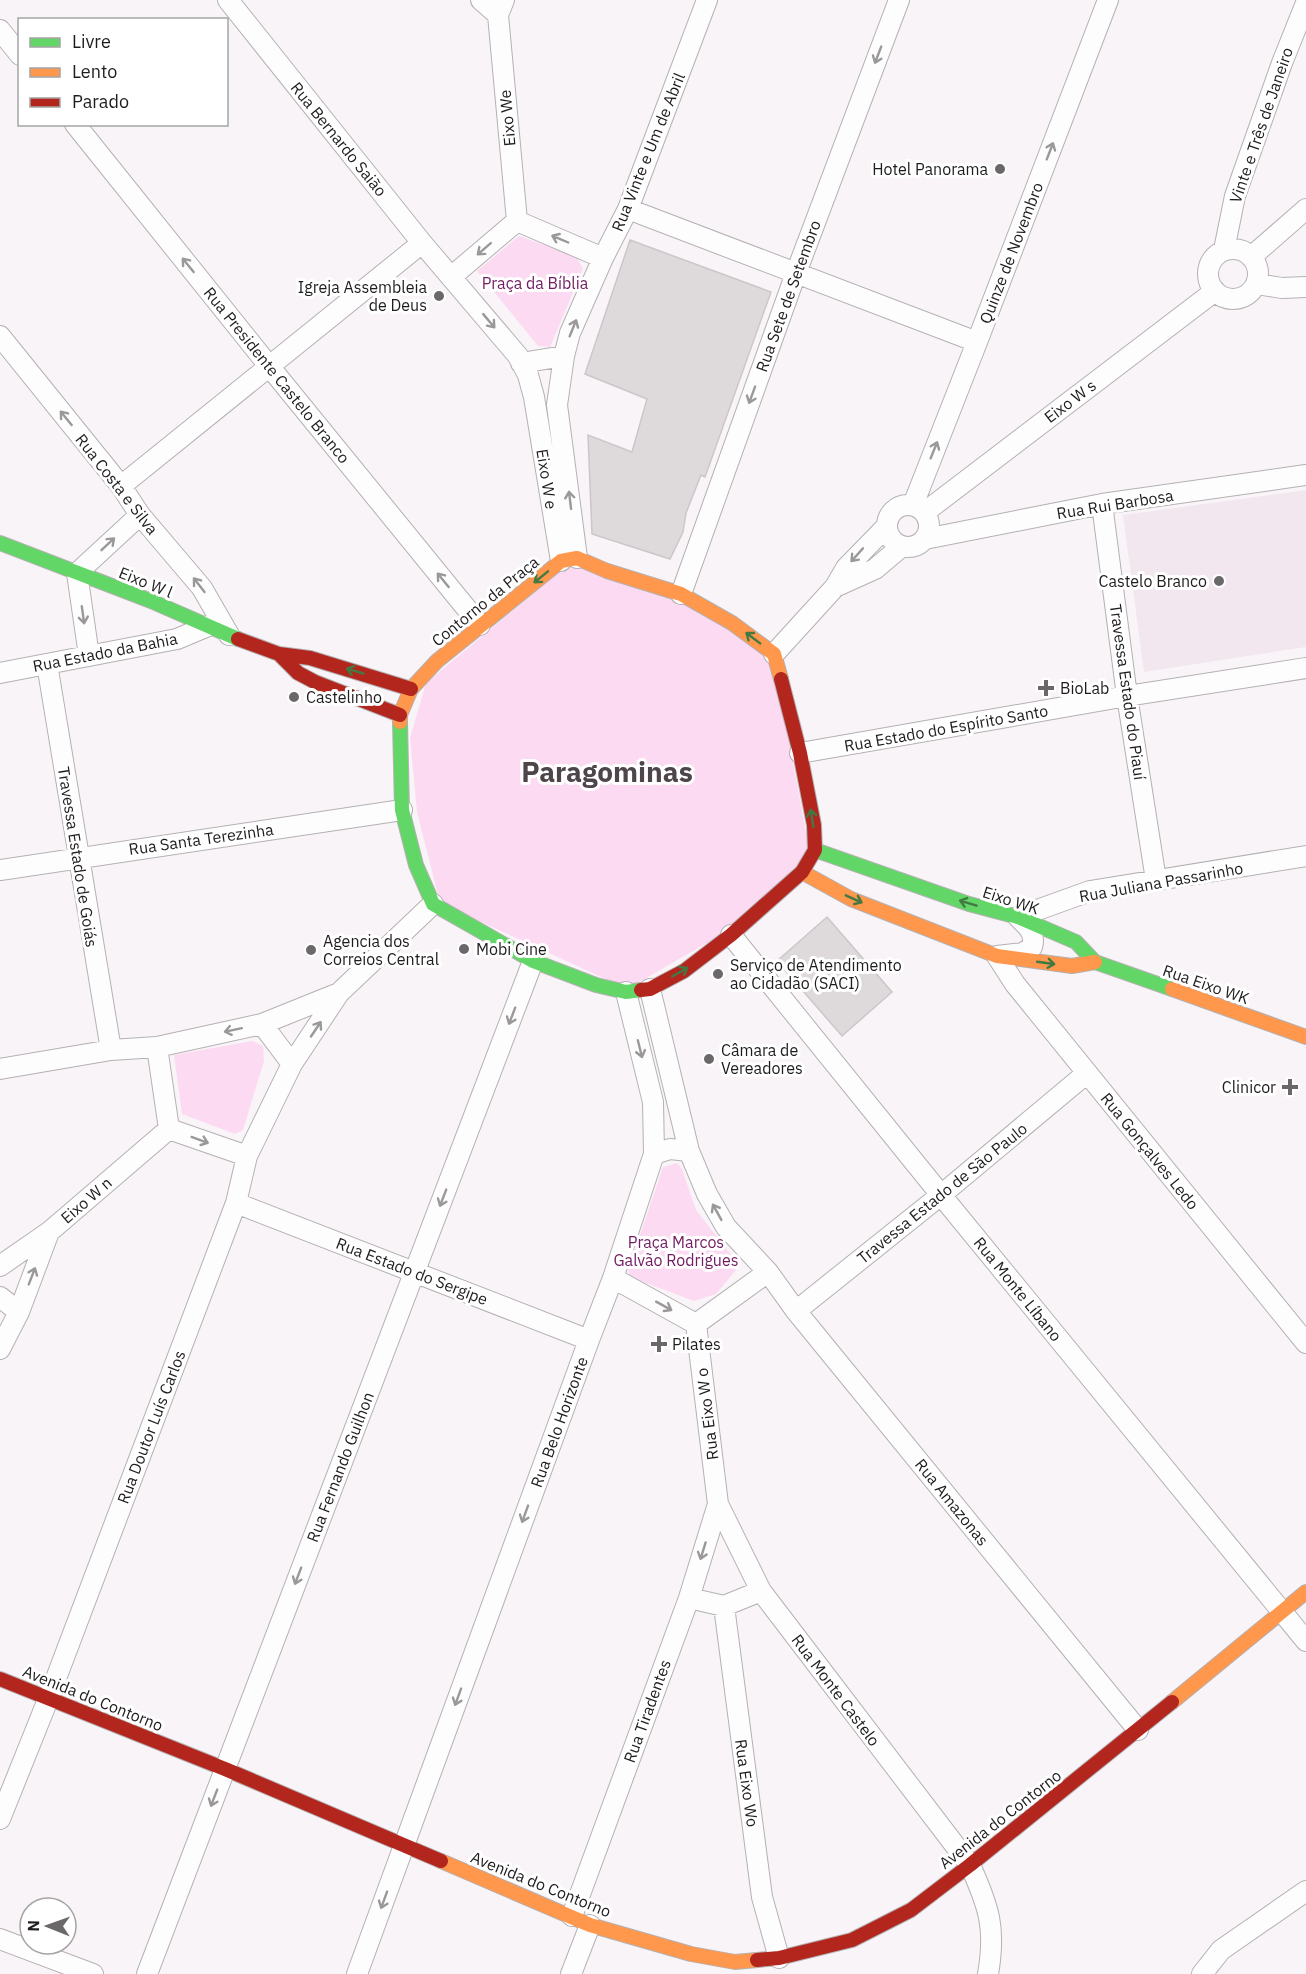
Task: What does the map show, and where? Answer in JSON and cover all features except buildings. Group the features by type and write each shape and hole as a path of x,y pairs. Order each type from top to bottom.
{"street":[{"name":"Rua Bernardo Saião","path":"228,0 521,363"},
{"path":"481,0 501,8"},
{"name":"Rua Vinte e Um de Abril","path":"558,405 564,356 570,333 603,258 628,209 707,0"},
{"name":"Rua Sete de Setembro","path":"681,594 796,273 899,0"},
{"name":"Quinze de Novembro","path":"919,508 977,342 1107,0"},
{"name":"Vinte e Três de Janeiro","path":"1224,250 1235,196 1282,63 1306,3"},
{"name":"Eixo We","path":"501,8 517,220"},
{"path":"0,30 18,52"},
{"name":"Rua Presidente Castelo Branco","path":"77,126 480,625"},
{"path":"628,209 977,342"},
{"path":"1251,257 1306,209"},
{"path":"452,276 517,220 603,258"},
{"path":"121,486 422,243"},
{"path":"1234,249 1244,251 1251,257 1257,265 1258,275 1256,284 1250,292 1232,299 1223,297 1215,291 1208,273 1216,256 1224,250 1234,249"},
{"path":"1256,284 1282,288 1306,287"},
{"name":"Eixo W s","path":"774,654 834,587 846,568 886,527 889,514 900,506 919,508 1215,291"},
{"name":"Rua Costa e Silva","path":"0,336 121,486 140,515 202,588 229,635"},
{"path":"521,363 564,356"},
{"name":"Eixo W e","path":"521,363 528,375 534,397 569,559"},
{"name":"Eixo W e","path":"558,405 569,559"},
{"name":"Rua Rui Barbosa","path":"925,539 1102,504 1306,475"},
{"name":"Travessa Estado do Piauí","path":"1102,504 1156,880"},
{"path":"919,508 929,521 929,530 925,539"},
{"path":"89,656 77,573 140,515"},
{"path":"886,527 890,540 901,547"},
{"name":"Eixo W s","path":"834,587 875,569 901,547 915,547 925,539"},
{"name":"Eixo W l","path":"0,543 151,601 279,654 310,658 411,688"},
{"path":"0,1069 111,1050 157,1047 262,1024 339,993 433,904 533,961 596,985 626,992 650,989 684,971 731,935 802,872 815,850 814,825 800,753 774,654 732,622 681,594 569,559"},
{"name":"Contorno da Praça","path":"433,904 416,865 402,810 400,715 411,688 437,661 480,625 569,559"},
{"name":"Rua Estado da Bahia","path":"0,673 177,639 208,626"},
{"name":"Eixo W l","path":"279,654 298,673 400,715"},
{"name":"Travessa Estado de Goiás","path":"47,664 111,1050"},
{"name":"Rua Estado do Espírito Santo","path":"800,753 1128,696 1306,668"},
{"name":"Rua Santa Terezinha","path":"0,870 402,810"},
{"name":"Eixo WK","path":"815,850 969,904 1018,917 1076,942 1095,962"},
{"name":"Rua Juliana Passarinho","path":"1018,917 1090,891 1306,856"},
{"path":"802,872 851,899 997,956 1072,966 1095,962"},
{"path":"997,956 1023,952 1032,947 1034,939 1031,930 1018,917"},
{"name":"Rua Monte Líbano","path":"731,935 941,1196 1306,1641"},
{"name":"Rua Gonçalves Ledo","path":"997,956 1015,984 1306,1343"},
{"name":"Rua Fernando Guilhon","path":"147,1974 533,961"},
{"name":"Rua Eixo WK","path":"1095,962 1306,1037"},
{"name":"Rua Amazonas","path":"650,989 689,1151 707,1194 726,1227 768,1272 796,1311 1138,1730"},
{"name":"Rua Belo Horizonte","path":"357,1974 613,1278 654,1154 653,1102 626,992"},
{"name":"Rua Doutor Luís Carlos","path":"0,1819 49,1697 236,1203 247,1156 292,1064 339,993"},
{"path":"262,1024 292,1064"},
{"path":"157,1047 169,1129 247,1156"},
{"name":"Travessa Estado de São Paulo","path":"796,1311 941,1196 1087,1072"},
{"name":"Eixo W n","path":"0,1266 49,1232 169,1129"},
{"path":"654,1154 670,1149 689,1151"},
{"name":"Rua Estado do Sergipe","path":"236,1203 589,1340"},
{"path":"0,1349 19,1312 49,1232"},
{"path":"613,1278 696,1324 768,1272"},
{"path":"0,1297 19,1312"},
{"name":"Rua Eixo W o","path":"696,1324 718,1504"},
{"name":"Rua Monte Castelo","path":"718,1504 761,1591 970,1865 984,1897 992,1925 992,1950 988,1974"},
{"name":"Rua Tiradentes","path":"572,1916 689,1598 718,1504"},
{"path":"689,1598 724,1606 761,1591"},
{"name":"Avenida do Contorno","path":"0,1679 225,1768 590,1925 691,1954 756,1967 779,1958 852,1940 911,1910 1138,1730 1306,1592"},
{"name":"Rua Eixo Wo","path":"724,1606 762,1897 779,1958"},
{"path":"1202,1974 1221,1950 1306,1891"},
{"path":"571,1974 590,1925"},
{"path":"0,1939 93,1974"}],"shaded area":[{"name":"Castelo Branco","path":"1306,490 1306,647 1144,672 1123,515"}],"green space":[{"name":"Praça da Bíblia","path":"519,236 576,256 583,269 550,347 538,346 477,271"},
{"path":"572,561 680,596 773,655 811,859 728,931 627,989 440,903 417,812 410,738 426,683"},
{"path":"252,1041 263,1046 264,1061 243,1130 235,1134 182,1114 174,1055"},
{"name":"Praça Marcos Galvão Rodrigues","path":"677,1163 682,1169 696,1210 737,1262 736,1270 716,1294 694,1301 630,1277 628,1270 663,1167"}],"traffic: fast":[{"path":"0,543 151,601 238,639"},
{"path":"400,722 402,810 416,865 433,904 533,961 596,985 626,992 641,990"},
{"path":"815,850 969,904 1018,917 1076,942 1095,962 1172,989"}],"traffic: slow":[{"path":"577,558 607,571 681,594 732,623 774,654 781,679"},
{"path":"400,722 400,715 411,689 437,661 561,561 577,558"},
{"path":"802,872 851,899 997,956 1072,966 1095,962"},
{"path":"1172,989 1306,1037"},
{"path":"1172,1702 1306,1592"},
{"path":"441,1861 590,1925 691,1954 735,1962 757,1960"}],"traffic: jam":[{"path":"238,639 279,654 310,658 411,689"},
{"path":"281,656 298,673 315,682 400,715"},
{"path":"641,990 650,989 684,971 731,935 802,872 815,850 814,825 800,753 781,679"},
{"path":"0,1679 225,1769 441,1861"},
{"path":"757,1960 779,1958 852,1940 911,1910 1172,1702"}],"place":[{"name":"Hotel Panorama","path":"1000,169"},
{"name":"Igreja Assembleia de Deus","path":"439,296"},
{"name":"Castelo Branco","path":"1219,581"},
{"name":"BioLab","path":"1046,688"},
{"name":"Castelinho","path":"294,697"},
{"name":"Mobi Cine","path":"464,949"},
{"name":"Agencia dos Correios Central","path":"311,950"},
{"name":"Serviço de Atendimento ao Cidadão (SACI)","path":"718,974"},
{"name":"Câmara de Vereadores","path":"709,1059"},
{"name":"Clinicor","path":"1290,1087"},
{"name":"Pilates","path":"659,1344"}],"district":[{"name":"Paragominas","path":"607,772"}]}
